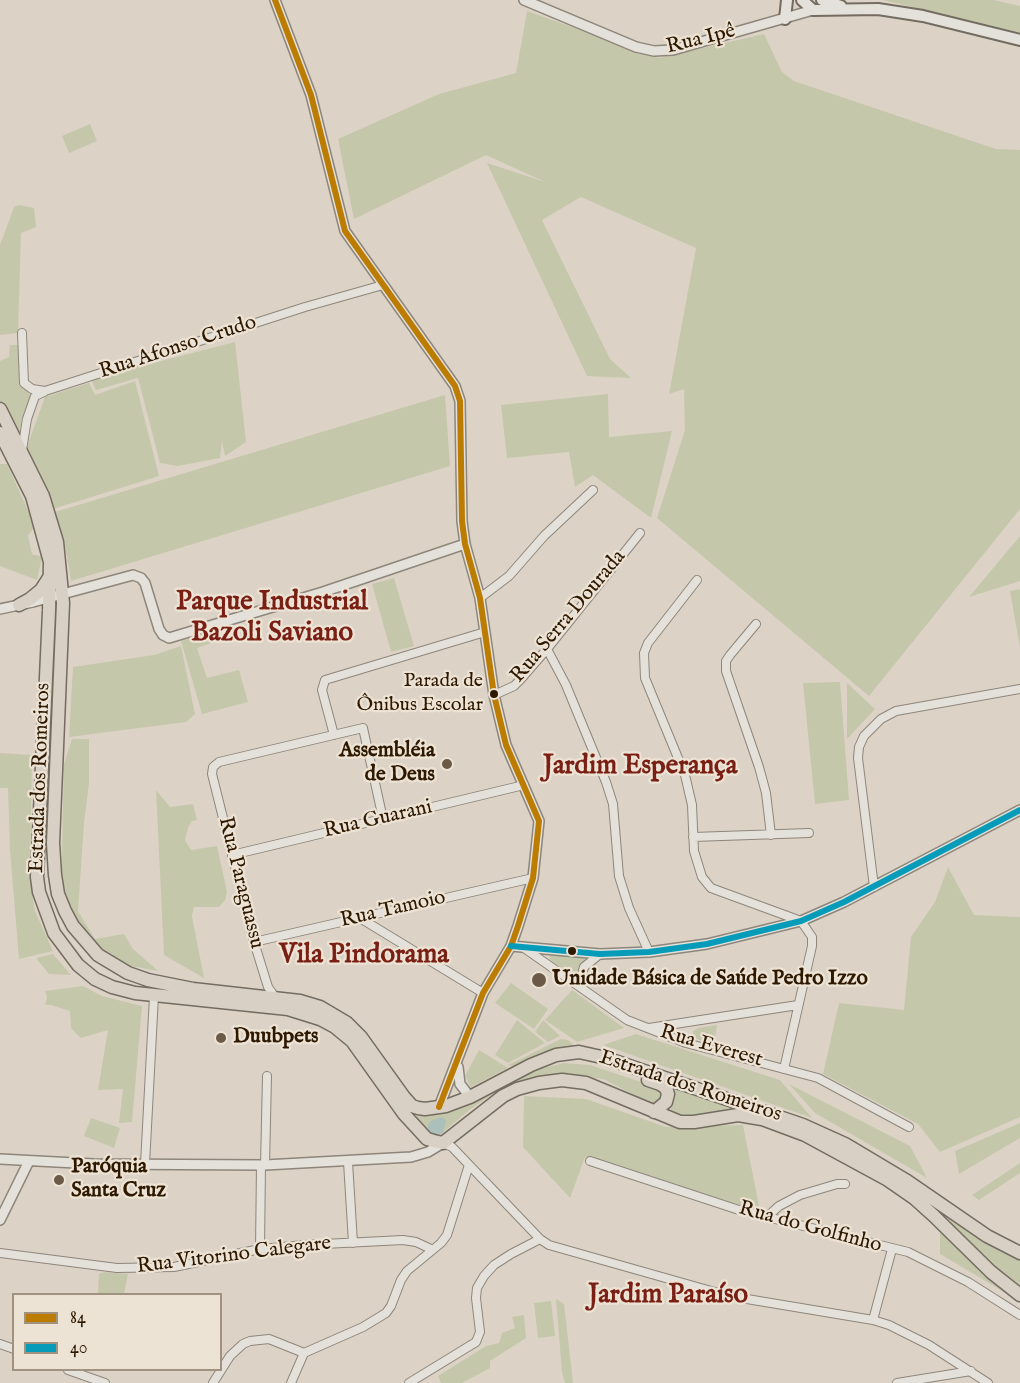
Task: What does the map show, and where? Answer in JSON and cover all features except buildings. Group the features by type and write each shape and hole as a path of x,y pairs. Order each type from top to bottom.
{"main road":[{"path":"785,19 787,0"},
{"path":"802,0 813,10 878,9 923,16 1020,40"},
{"path":"822,0 847,8"},
{"name":"Estrada dos Romeiros","path":"0,410 44,496 60,561 62,631 54,861 58,894 73,926 98,955 128,973 148,980 300,1001 320,1007 338,1017 361,1037 412,1106 425,1109 470,1097 543,1060 569,1052 595,1054 802,1125 854,1149 907,1181 987,1236 1020,1253"},
{"name":"Estrada dos Romeiros","path":"0,433 32,496 46,544 50,597 37,848 39,892 54,933 78,965 112,987 154,996 288,1009 320,1019 352,1041 404,1113 420,1131 428,1138 443,1143 503,1096 517,1089 539,1083 562,1080 586,1083 680,1122 738,1115 749,1116 805,1135 886,1179 914,1198 991,1272 1020,1295"},
{"path":"19,606 41,590 50,575"},
{"path":"33,602 49,611 58,621 62,631"},
{"path":"543,1060 595,1062 660,1084 666,1088 668,1094 666,1102 654,1112"}],"street":[{"path":"275,0 311,95 341,221 351,242 455,386 460,401 462,521 465,544 480,598 494,695 506,745 539,821 533,878 511,946 483,993 439,1107"},
{"name":"Rua Ipê","path":"524,0 636,47 654,51 673,50 813,10"},
{"name":"Rua Afonso Crudo","path":"45,391 383,285"},
{"path":"22,333 24,383 32,389 45,391"},
{"path":"21,452 27,419 35,396 45,391"},
{"path":"480,598 509,576 550,530 593,490"},
{"name":"Rua Serra Dourada","path":"494,695 514,686 548,649 640,533"},
{"path":"0,609 134,575 145,583 159,629 169,638 323,592 465,544"},
{"path":"697,580 648,643 644,652 645,678 685,775 692,805 694,851 702,878 711,888 801,921 812,937 812,946 784,1069"},
{"path":"756,624 730,654 726,661 726,671 759,767 766,793 771,835"},
{"path":"383,819 363,728 334,735 322,690 324,680 485,632"},
{"path":"548,649 566,685 606,782 613,804 619,876 629,908 649,952"},
{"path":"874,887 858,758 859,747 864,736 881,719 896,711 1020,689"},
{"name":"Rua Paraguassu","path":"274,997 268,987 254,942 212,774 213,767 219,762 334,735"},
{"name":"Rua Guarani","path":"232,855 524,785"},
{"path":"511,946 600,954 649,952 707,944 801,921 874,887 1020,810"},
{"path":"693,837 809,833"},
{"name":"Rua Tamoio","path":"254,942 533,878"},
{"path":"360,918 483,993"},
{"name":"Rua Everest","path":"524,948 627,1020 686,1043 818,1078 909,1126"},
{"path":"579,985 584,967 589,960 600,954"},
{"path":"145,1164 154,996"},
{"path":"648,1029 798,1005"},
{"path":"457,1062 460,1084 470,1097"},
{"path":"261,1249 267,1076"},
{"path":"0,1159 145,1164 263,1165 348,1162 411,1157 428,1152 443,1143 452,1147 540,1239 562,1251 729,1296 873,1320 919,1340 988,1383"},
{"path":"0,1220 29,1161"},
{"name":"Rua do Golfinho","path":"590,1161 740,1210 921,1257 968,1282 1020,1315"},
{"path":"348,1162 353,1243"},
{"path":"291,1383 304,1353 363,1327 386,1313 407,1271 441,1243 447,1235 469,1165"},
{"path":"768,1216 779,1206 800,1195 845,1184"},
{"path":"409,1383 476,1342 480,1332 477,1288 484,1276 511,1254 540,1239"},
{"name":"Rua Vitorino Calegare","path":"0,1253 117,1268 174,1267 261,1249 403,1240 416,1242 432,1250"},
{"path":"873,1320 891,1249"},
{"path":"222,1369 236,1349 250,1341 269,1339 304,1353"},
{"path":"71,1371 105,1383"},
{"path":"897,1383 971,1371"}],"green space":[{"path":"883,0 994,0 1020,6 1020,33"},
{"path":"527,11 659,58 764,34 782,72 794,81 996,149 1020,150 1020,509 869,696 657,518 685,430 684,389 669,394 696,248 581,197 542,220 610,359 631,378 587,376 487,163 545,182 486,155 354,219 338,139 439,94 516,73"},
{"path":"90,124 97,141 69,153 62,136"},
{"path":"19,205 34,208 36,227 21,233 18,333 0,335 0,245 14,207"},
{"path":"235,342 246,442 225,456 222,441 220,458 178,466 160,463 138,378 96,390 91,379"},
{"path":"10,345 19,345 20,382 31,396 22,418 19,441 0,401 0,361 9,357"},
{"path":"135,381 159,476 53,509 25,452 45,397 89,383 95,395"},
{"path":"608,394 609,437 672,431 651,518 593,475 575,487 569,452 507,458 501,405"},
{"path":"445,395 450,466 71,581 65,545 55,512"},
{"path":"0,464 7,464 35,526 28,536 32,554 42,557 37,580 0,566"},
{"path":"1020,536 1020,581 969,597"},
{"path":"394,578 414,646 391,652 372,584"},
{"path":"1020,589 1020,648 1010,591"},
{"path":"216,632 219,640 197,648 207,678 239,670 248,702 202,714 181,641"},
{"path":"181,646 195,714 186,722 69,737 73,667 154,655"},
{"path":"840,682 849,800 815,804 803,683"},
{"path":"847,683 875,709 847,739"},
{"path":"72,739 89,739 89,783 78,911 95,939 124,934 133,949 158,971 110,959 92,942 69,909 62,875 62,848 64,764"},
{"path":"0,753 32,755 30,877 35,911 53,951 19,959 10,850 8,788 0,788"},
{"path":"156,790 170,807 193,804 197,820 192,821 185,840 191,850 217,846 227,892 225,900 219,907 194,907 192,916 204,978 164,955"},
{"path":"948,867 974,915 1020,917 1020,1117 940,1152 918,1124 823,1074 839,1003 904,1010 911,937 935,902"},
{"path":"551,953 586,958 576,978 549,959"},
{"path":"53,954 71,975 49,974 36,958"},
{"path":"511,983 548,1009 534,1029 495,1003"},
{"path":"83,986 102,996 142,1006 132,1122 119,1123 123,1089 98,1090 108,1030 81,1038 71,1028 70,1011 45,1005 47,997 45,991"},
{"path":"572,990 624,1028 577,1042 545,1020"},
{"path":"517,1020 545,1043 508,1063 495,1055"},
{"path":"543,1020 560,1036 548,1042 535,1032"},
{"path":"717,1025 714,1044 697,1039 693,1035 693,1031 698,1028"},
{"path":"636,1034 780,1080 812,1118 603,1045"},
{"path":"561,1039 568,1040 579,1050 517,1067 508,1065"},
{"path":"479,1050 508,1068 471,1087 465,1076"},
{"path":"564,1063 590,1065 644,1083 657,1088 661,1099 654,1104 650,1103 603,1079 554,1075 534,1077 494,1093 440,1135 432,1136 412,1120 415,1116 438,1113 535,1070"},
{"path":"789,1084 910,1146 927,1178 815,1113"},
{"path":"669,1085 741,1109 740,1112 679,1118 666,1114 671,1110"},
{"path":"524,1096 586,1099 666,1127 743,1125 760,1211 585,1157 570,1198 523,1147"},
{"path":"91,1118 120,1128 114,1148 84,1136"},
{"path":"1020,1123 1020,1138 959,1174 955,1151"},
{"path":"1020,1163 1020,1173 979,1200 972,1195"},
{"path":"918,1195 1020,1259 1020,1290 996,1273"},
{"path":"940,1232 994,1283 1009,1295 940,1254"},
{"path":"104,1272 128,1274 124,1293 98,1293 99,1274"},
{"path":"556,1299 564,1304 573,1383 565,1383 562,1372"},
{"path":"551,1301 555,1336 538,1338 534,1303"},
{"path":"524,1315 526,1338 490,1361 490,1368 462,1383 441,1383 438,1376 486,1346 499,1343 502,1333 515,1328 512,1317"}],"shaded area":[{"path":"441,1117 446,1120 443,1133 435,1135 427,1133 429,1122"}],"transit line":[{"name":"84","path":"275,0 311,95 345,231 455,386 460,401 462,521 465,544 480,598 494,695 506,745 539,821 533,878 518,926 511,946 483,993 439,1107"},
{"name":"40","path":"511,946 600,954 649,952 707,944 801,921 844,902 1020,810"}],"place":[{"name":"Parada de Ônibus Escolar","path":"494,694"},
{"name":"Assembléia de Deus","path":"447,764"},
{"name":"Unidade Básica de Saúde Pedro Izzo","path":"539,980"},
{"name":"Duubpets","path":"221,1038"},
{"name":"Paróquia Santa Cruz","path":"59,1180"}],"district":[{"name":"Parque Industrial Bazoli Saviano","path":"272,618"},
{"name":"Jardim Esperança","path":"640,767"},
{"name":"Vila Pindorama","path":"364,956"},
{"name":"Jardim Paraíso","path":"668,1296"}]}
